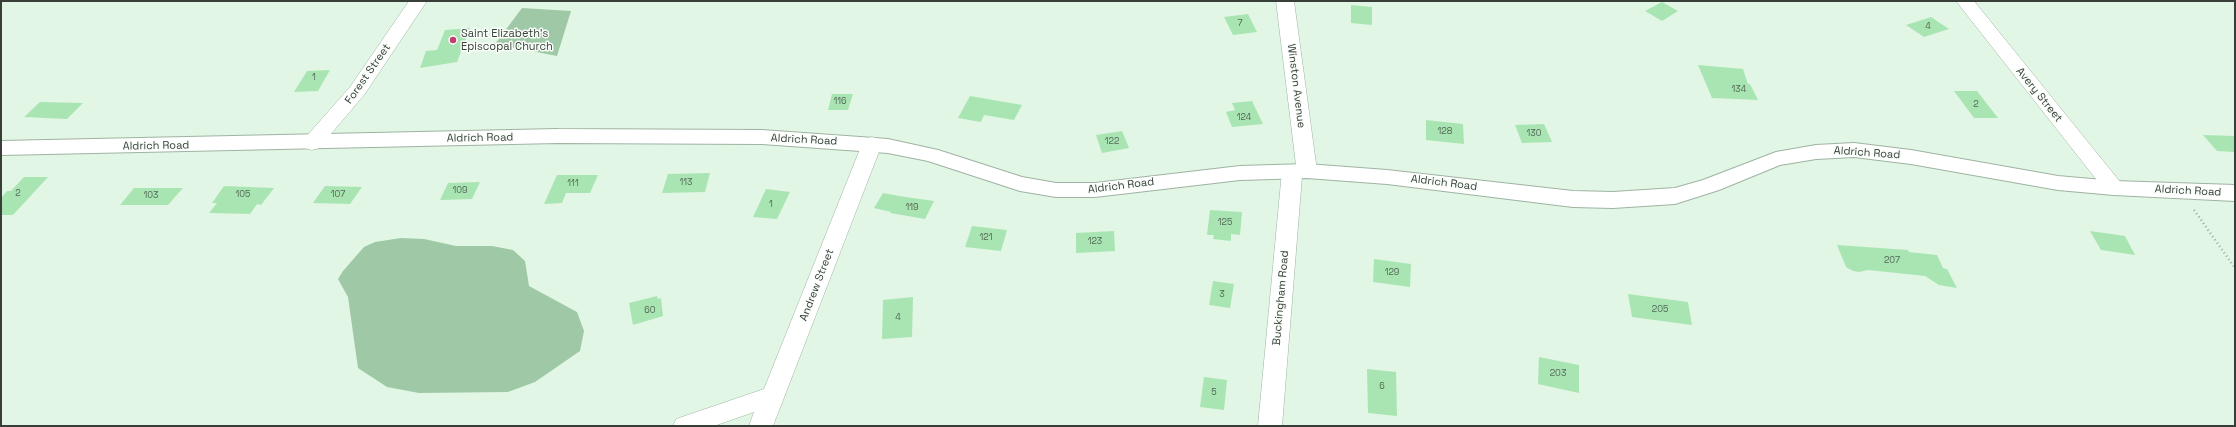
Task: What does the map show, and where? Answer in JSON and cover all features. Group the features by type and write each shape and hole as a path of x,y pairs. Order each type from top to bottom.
{"street":[{"name":"Forest Street","path":"312,143 357,91 418,1"},
{"name":"Winston Avenue","path":"1285,1 1300,171"},
{"name":"Avery Street","path":"1965,1 2114,188"},
{"name":"Aldrich Road","path":"1,148 312,143 550,136 762,137 872,144 931,155 1020,184 1056,190 1087,191 1203,176 1300,171 1387,177 1573,199 1634,200 1686,193 1776,159 1795,154 1854,150 1911,157 2044,181 2114,188 2235,193"},
{"name":"Andrew Street","path":"761,426 872,144"},
{"name":"Buckingham Road","path":"1270,426 1300,171"},
{"path":"685,426 774,395"}],"path":[{"path":"2179,191 2201,218 2235,268"}],"green space":[{"path":"522,8 571,11 557,56 495,44"},
{"path":"401,238 424,239 456,246 492,246 513,250 525,261 529,286 577,312 584,331 580,351 535,382 508,392 419,393 387,387 358,368 348,297 338,279 364,247 375,242"}],"building":[{"path":"1662,2 1678,11 1662,21 1645,11"},
{"path":"1351,5 1372,7 1372,25 1351,23"},
{"path":"1248,14 1257,32 1233,35 1224,17"},
{"path":"1931,17 1949,29 1924,37 1906,25"},
{"name":"Saint Elizabeth's Episcopal Church","path":"470,28 457,62 420,68 426,51 437,50 445,30"},
{"path":"1698,65 1743,69 1748,84 1750,84 1758,100 1712,98"},
{"path":"330,70 318,91 294,92 307,71"},
{"path":"1954,91 1977,91 1998,118 1974,118"},
{"path":"832,94 853,94 848,110 828,110"},
{"path":"970,96 1022,105 1014,120 984,115 981,122 958,118"},
{"path":"1252,101 1263,124 1232,127 1226,112 1235,110 1232,103"},
{"path":"40,102 83,103 67,119 24,117"},
{"path":"1426,120 1463,124 1464,144 1426,140"},
{"path":"1544,124 1552,142 1522,143 1515,125"},
{"path":"1122,131 1129,148 1102,153 1096,135"},
{"path":"2203,135 2235,136 2235,152 2217,151"},
{"path":"710,173 705,192 662,193 668,174"},
{"path":"557,175 598,175 590,193 566,193 562,203 544,204"},
{"path":"24,177 48,177 13,215 1,215 1,198 7,191 11,191"},
{"path":"480,182 472,199 440,200 448,183"},
{"path":"224,186 274,188 261,205 257,204 250,214 209,213 217,203 212,203"},
{"path":"325,186 362,187 350,204 313,203"},
{"path":"134,188 183,188 168,205 120,205"},
{"path":"766,189 790,192 777,219 753,217"},
{"path":"883,193 934,201 925,219 890,213 891,212 874,208"},
{"path":"1210,210 1242,212 1240,235 1231,234 1231,241 1213,239 1214,235 1207,235"},
{"path":"972,226 1007,230 1001,251 965,247"},
{"path":"1114,231 1115,251 1076,253 1076,233"},
{"path":"2090,231 2125,236 2135,255 2101,250"},
{"path":"1837,245 1908,250 1909,252 1937,255 1943,268 1947,269 1957,288 1939,285 1925,276 1868,270 1859,272 1853,271 1846,267"},
{"path":"1374,259 1411,264 1410,287 1373,282"},
{"path":"1213,281 1234,284 1230,308 1209,305"},
{"path":"1628,294 1688,302 1692,325 1632,317"},
{"path":"657,296 658,299 661,298 663,316 633,325 629,303"},
{"path":"913,297 912,337 882,339 883,300"},
{"path":"1539,357 1579,365 1579,393 1538,384"},
{"path":"1367,369 1396,372 1397,416 1368,413"},
{"path":"1204,377 1227,380 1224,410 1200,407"}],"place":[{"name":"Saint Elizabeth's Episcopal Church","path":"453,40"}]}
